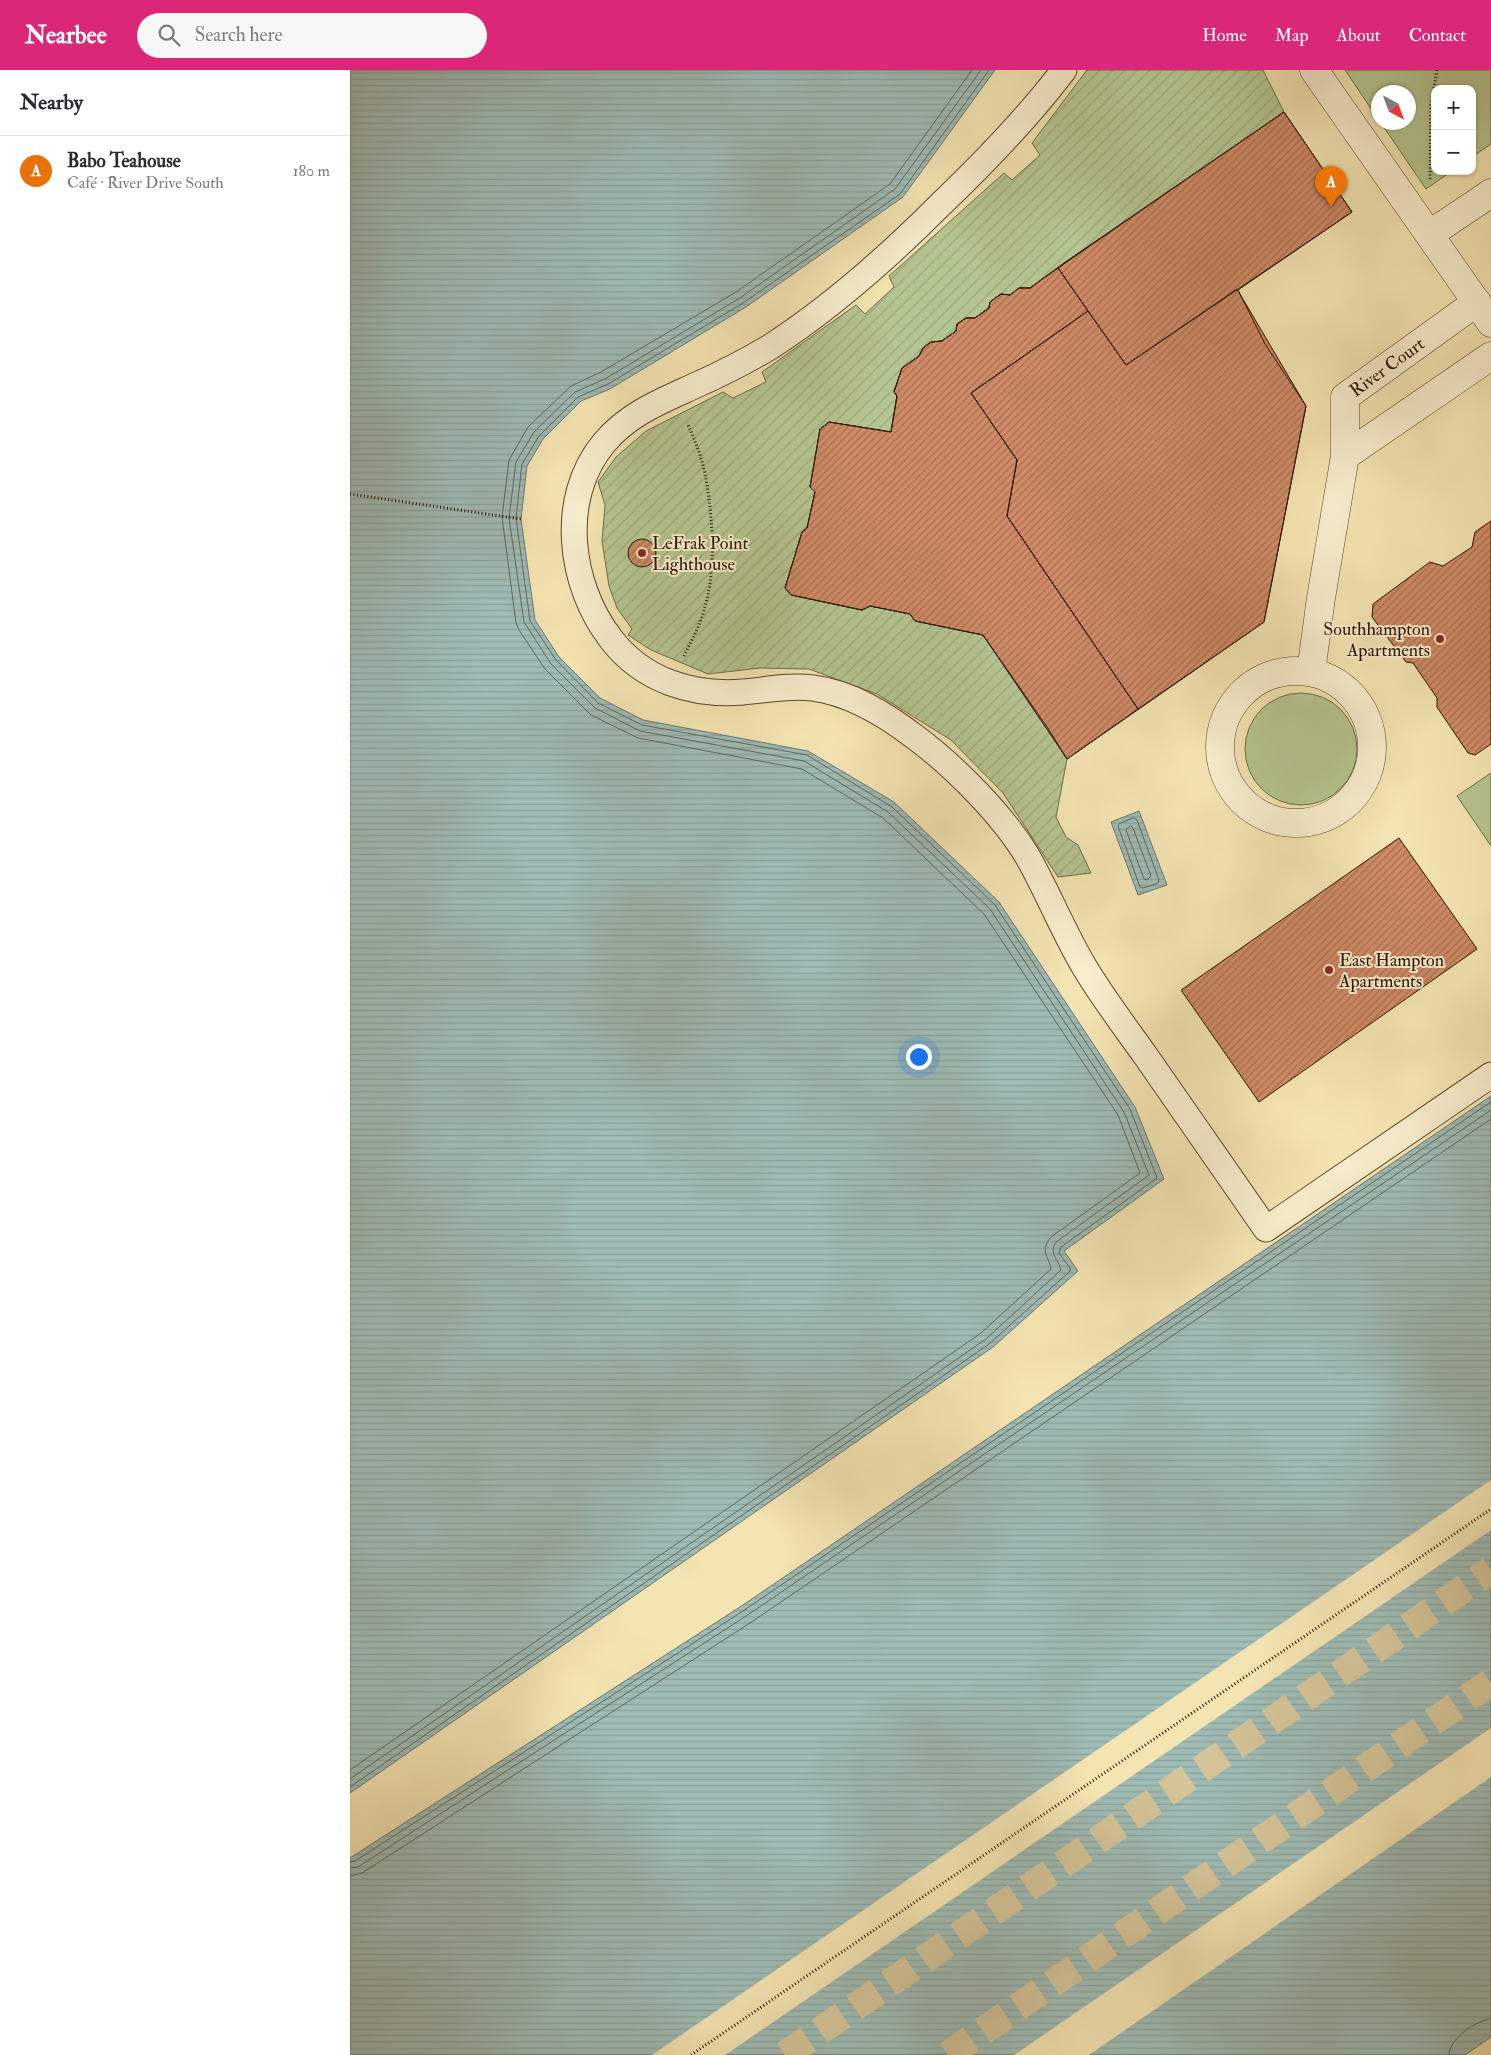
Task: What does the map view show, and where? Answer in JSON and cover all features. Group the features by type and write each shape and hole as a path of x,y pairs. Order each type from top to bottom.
{"street":[{"path":"1064,70 1006,141 894,251 836,300 767,349 718,375 634,415 602,445 590,462 582,480 573,525 577,564 590,604 599,623 629,659 649,674 671,684 696,692 723,693 778,687 809,687 838,692 863,703 887,717 941,758 985,802 1026,854 1085,968 1266,1229 1491,1075"},
{"path":"1314,70 1484,312"},
{"path":"1430,234 1491,193"},
{"name":"River Court","path":"1311,672 1321,598 1345,456 1345,397 1484,312"},
{"path":"1345,456 1491,356"},
{"path":"1284,671 1311,672 1334,680 1353,696 1366,716 1372,740 1371,764 1362,787 1339,810 1325,818 1301,824 1277,821 1253,811 1234,793 1222,769 1219,744 1225,718 1239,696 1260,680 1284,671"}],"path":[{"path":"1430,183 1431,105 1437,70"},
{"path":"671,684 704,610 711,561 712,524 707,483 697,445 675,395"},
{"path":"350,494 521,519"},
{"path":"691,2055 1491,1509"}],"green space":[{"path":"1087,70 1263,70 1284,112 1030,288 1019,288 1010,295 1001,294 990,302 989,308 975,318 966,318 957,324 956,331 942,341 931,342 923,348 919,356 902,368 894,391 897,396 891,432 829,422 820,429 815,492 807,528 802,532 785,588 791,595 862,610 870,606 910,614 916,621 983,635 1067,759 1056,817 1066,837 1078,845 1091,873 1058,877 1003,793 951,740 877,694 809,669 760,668 708,674 651,650 628,635 632,629 617,608 609,586 602,541 605,505 598,482 616,457 646,431 723,392 733,398 766,382 762,372 856,305 865,314 894,287 889,276 1004,173 1012,180 1040,155 1032,143"},
{"path":"1345,70 1491,70 1491,144 1476,154 1476,85 1431,85 1431,175 1446,175 1426,189 1386,130 1416,130 1416,85 1371,85 1371,109"},
{"path":"1301,693 1322,697 1341,709 1353,728 1357,749 1353,770 1341,789 1322,801 1301,805 1280,801 1261,789 1249,770 1245,749 1249,728 1261,709 1280,697"},
{"path":"1491,773 1491,846 1457,796"}],"water":[{"path":"350,70 995,70 903,197 746,307 610,389 581,401 543,439 527,466 521,519 535,620 559,657 600,698 643,720 808,751 894,802 999,902 1135,1107 1164,1179 1064,1251 1078,1271 993,1347 350,1793"},
{"path":"1139,811 1167,885 1138,895 1111,822"},
{"path":"1491,1096 1491,2037 1465,2055 350,2055 350,1858 740,1607"}],"pier":[{"path":"1491,1480 1491,1530 725,2055 652,2055"},
{"path":"1491,1728 1491,1777 1089,2055 1014,2055"}],"building":[{"path":"1284,112 1352,212 1238,290 1265,344 1306,406 1264,622 1067,759 983,635 915,621 910,614 870,606 862,610 791,595 785,588 802,532 807,528 815,492 810,487 820,429 829,422 891,432 897,396 894,392 902,368 919,356 923,348 931,342 942,341 956,331 957,324 966,318 975,318 989,308 990,302 1001,294 1010,295 1019,288 1030,288"},
{"path":"1284,112 1352,212 1126,365 1058,268"},
{"path":"1058,268 1088,311 971,393 1017,460 1007,516 1138,709 1067,759 983,635 915,621 910,614 870,606 862,610 791,595 785,588 802,532 807,528 815,492 810,487 820,429 829,422 891,432 897,396 894,392 902,368 919,356 923,348 931,342 942,341 956,331 957,324 966,318 975,318 989,308 990,302 1001,294 1010,295 1019,288 1030,288"},
{"path":"1237,289 1306,406 1264,622 1138,709 1007,516 1017,460 971,393 1088,311 1126,365"},
{"name":"Southhampton Apartments","path":"1491,521 1491,744 1475,755 1468,753 1437,707 1437,698 1413,663 1406,662 1372,617 1373,604 1430,562 1443,566 1472,547 1475,532"},
{"name":"LeFrak Point Lighthouse","path":"642,539 652,543 656,553 652,563 642,567 632,563 628,553 632,543"},
{"name":"East Hampton Apartments","path":"1399,838 1477,949 1259,1102 1181,990"}],"tunnel":[{"path":"785,2055 1491,1570"},
{"path":"948,2055 1491,1682"}],"place":[{"name":"Babo Teahouse","path":"1331,207"},
{"name":"LeFrak Point Lighthouse","path":"642,553"},
{"name":"Southhampton Apartments","path":"1440,639"},
{"name":"East Hampton Apartments","path":"1329,970"}]}
